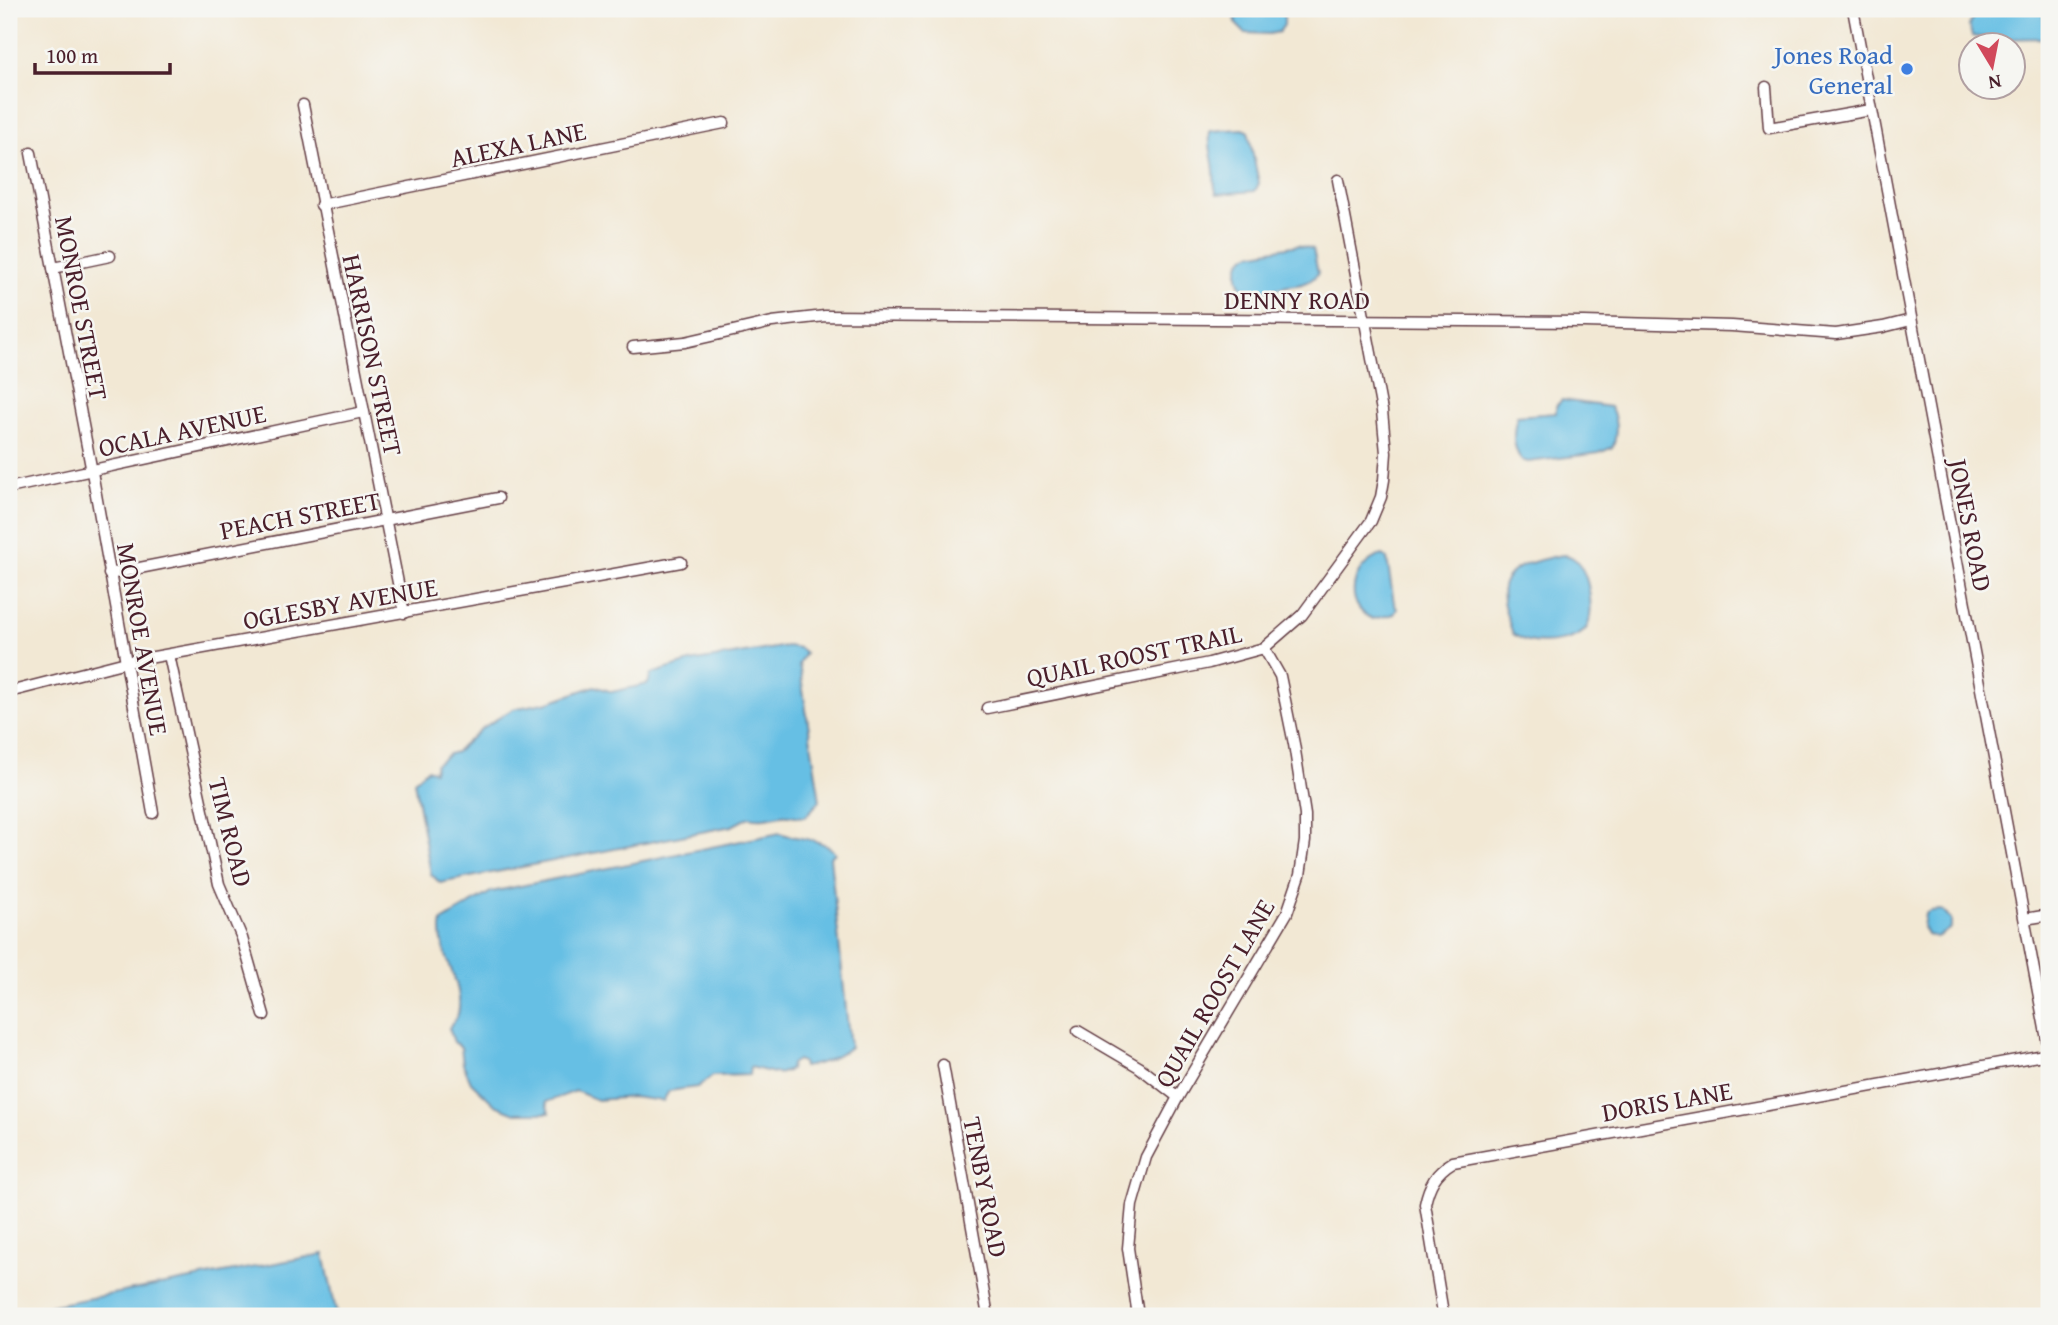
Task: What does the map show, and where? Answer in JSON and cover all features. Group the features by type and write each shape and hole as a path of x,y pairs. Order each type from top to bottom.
{"street":[{"name":"JONES ROAD","path":"1853,9 2049,1052"},
{"path":"1766,87 1769,128 1871,110"},
{"name":"HARRISON STREET","path":"303,105 404,613"},
{"name":"ALEXA LANE","path":"321,205 724,123"},
{"name":"MONROE STREET","path":"31,153 92,472"},
{"name":"QUAIL ROOST TRAIL","path":"988,708 1209,663 1264,648 1302,615 1371,522 1381,497 1386,451 1366,320 1338,180"},
{"path":"53,268 110,256"},
{"name":"DENNY ROAD","path":"633,347 685,342 772,322 825,316 1648,323 1836,334 1911,320"},
{"name":"OCALA AVENUE","path":"9,488 363,412"},
{"name":"MONROE AVENUE","path":"92,472 153,813"},
{"name":"PEACH STREET","path":"109,574 498,498"},
{"name":"OGLESBY AVENUE","path":"9,692 169,654 681,562"},
{"name":"QUAIL ROOST LANE","path":"1138,1316 1128,1248 1132,1205 1146,1157 1178,1097 1287,914 1300,875 1305,841 1305,814 1294,744 1280,676 1264,648"},
{"name":"TIM ROAD","path":"169,654 219,884 242,938 264,1015"},
{"path":"2025,919 2049,915"},
{"path":"1078,1031 1139,1067 1178,1097"},
{"name":"DORIS LANE","path":"1443,1313 1424,1203 1436,1175 1453,1162 2049,1052"},
{"name":"TENBY ROAD","path":"943,1065 989,1316"}],"water":[{"path":"1235,9 1284,9 1284,25 1279,32 1245,33 1236,24"},
{"path":"1971,9 2042,9 2047,38 2026,38 2026,32 1971,32 1969,26 1972,19"},
{"path":"1210,131 1248,131 1259,183 1255,191 1217,194"},
{"path":"1298,245 1313,249 1318,273 1311,280 1261,291 1242,286 1238,268 1245,257"},
{"path":"1562,400 1610,407 1616,427 1613,447 1599,453 1528,462 1521,460 1514,438 1517,416 1556,413 1556,406"},
{"path":"1383,555 1387,559 1397,609 1394,614 1373,619 1363,613 1357,604 1354,585 1364,566"},
{"path":"1565,555 1573,558 1579,565 1588,584 1591,606 1588,625 1584,631 1570,639 1552,642 1528,641 1513,634 1502,593 1508,577 1527,564"},
{"path":"787,646 799,648 805,653 799,664 820,801 805,817 749,817 732,826 440,883 431,874 414,781 427,769 434,771 436,764 456,752 481,729 513,709 549,702 595,686 612,692 648,684 651,674 690,662"},
{"path":"780,833 817,841 835,853 830,857 850,1047 834,1058 816,1064 803,1067 802,1062 797,1060 791,1064 790,1070 778,1074 750,1067 749,1075 713,1076 697,1087 669,1091 663,1101 632,1097 597,1100 576,1091 546,1102 549,1113 515,1113 495,1105 471,1082 463,1064 461,1047 454,1042 449,1028 457,1016 459,1002 455,979 443,944 442,921 491,892"},
{"path":"1942,910 1951,920 1951,928 1937,937 1927,935 1923,927 1925,914"},
{"path":"324,1254 337,1316 16,1316 16,1313 38,1308"}],"place":[{"name":"Jones Road General","path":"1907,69"}]}
